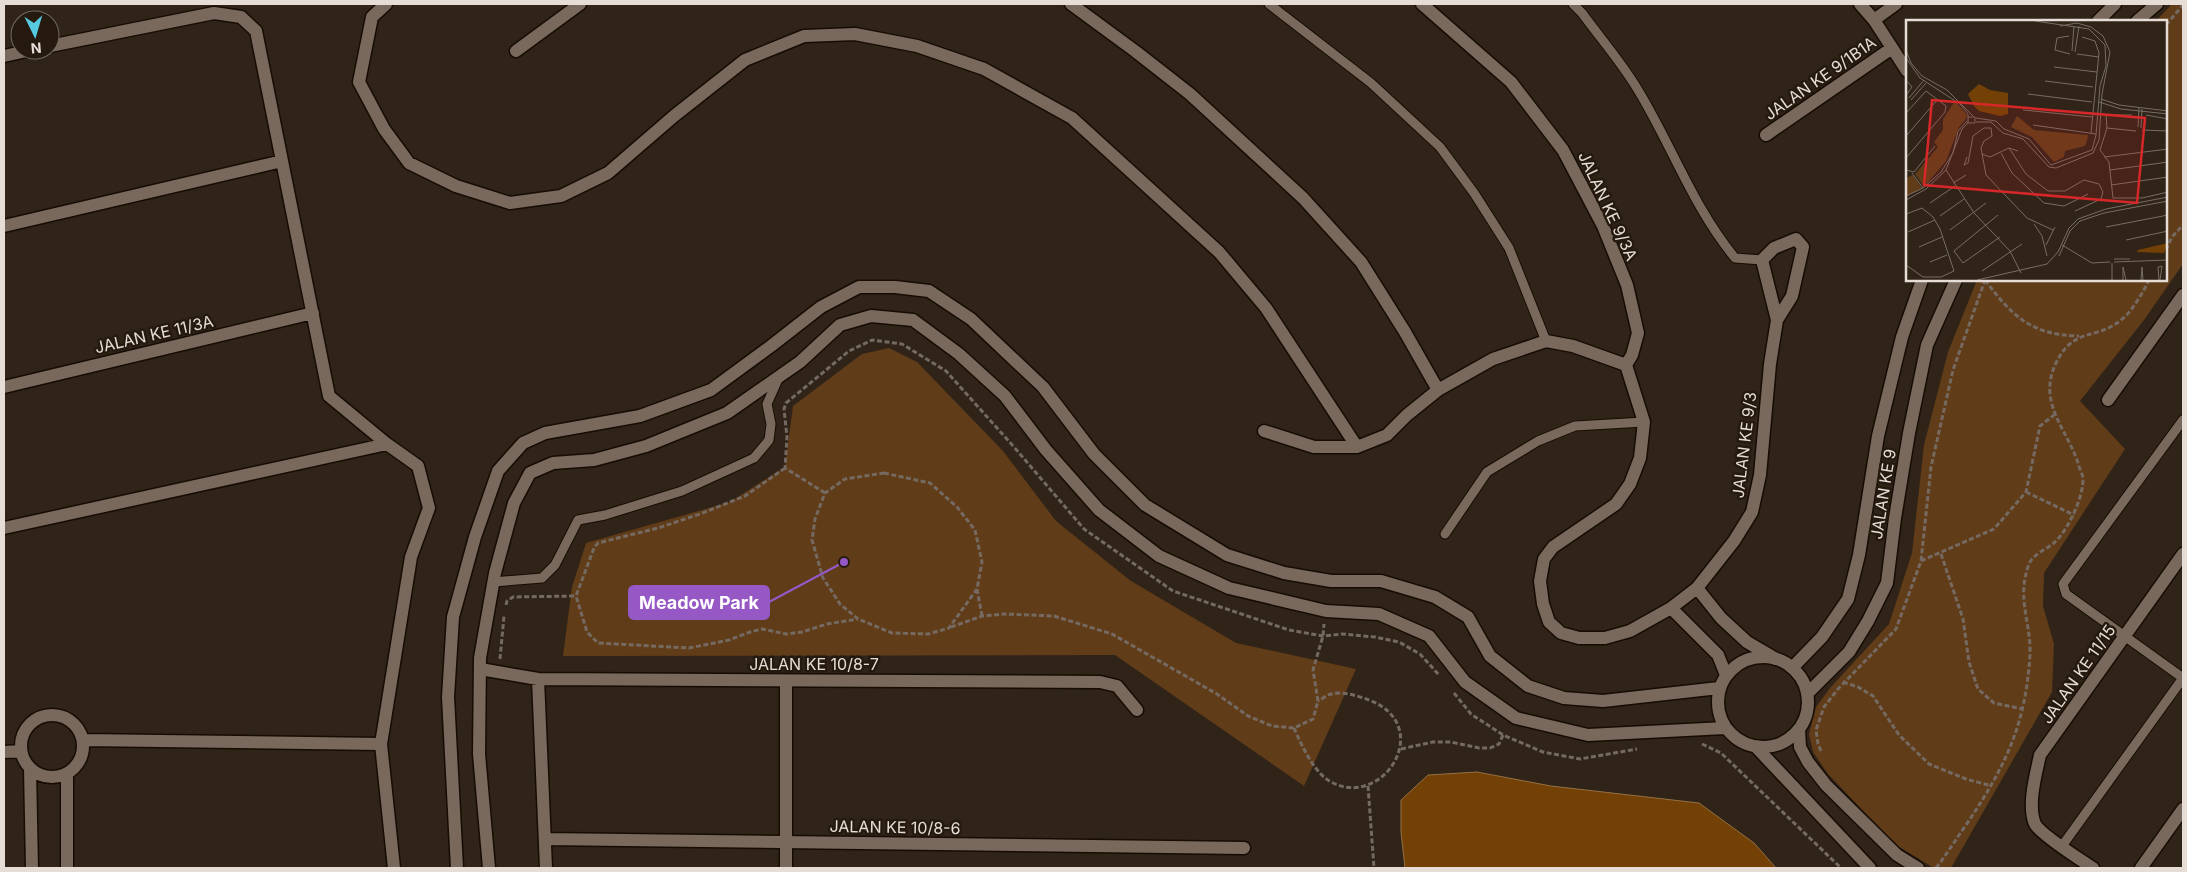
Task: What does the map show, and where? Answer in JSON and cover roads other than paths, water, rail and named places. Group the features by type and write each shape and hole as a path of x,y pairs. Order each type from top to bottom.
{"street":[{"path":"386,4 372,17 358,82 384,129 409,163 456,186 510,203 561,196 608,173 674,116 745,60 804,36 855,34 917,46 984,69 1072,118 1219,252 1266,308 1357,447"},
{"path":"516,50 580,4"},
{"path":"1071,4 1136,50 1190,94 1304,198 1361,262 1405,332 1438,390"},
{"name":"JALAN KE 9/3A","path":"1422,4 1511,82 1564,150 1604,226 1627,285 1638,333 1632,355 1626,365"},
{"path":"1860,4 1874,20 1906,69"},
{"path":"1874,20 1896,4"},
{"path":"2099,20 2115,4"},
{"path":"2138,20 2157,4"},
{"path":"60,44 214,13 241,17 256,32 329,396 387,444 418,466 428,508 411,557 381,744 394,868"},
{"name":"JALAN KE 9/1B1A","path":"1766,135 1892,48"},
{"path":"4,226 282,161"},
{"name":"JALAN KE 9/3","path":"1697,588 1734,541 1752,512 1760,475 1770,364 1777,320 1792,296 1803,247 1796,239 1774,248 1762,260 1777,320"},
{"name":"JALAN KE 9","path":"1792,668 1822,637 1848,599 1859,555 1878,436 1902,337 1922,281"},
{"name":"JALAN KE 9","path":"1807,694 1849,652 1868,621 1887,583 1895,518 1909,433 1928,344 1956,281"},
{"path":"457,868 448,697 453,617 475,537 498,470 523,443 545,433 640,416 711,390 821,306 859,287 895,287 929,291 971,319 1043,387 1094,454 1145,505 1227,555 1284,573 1331,581 1381,580 1435,597 1468,617 1490,656 1528,686 1564,698 1603,701 1719,688"},
{"path":"2108,400 2183,295"},
{"name":"JALAN KE 11/3A","path":"4,387 313,313"},
{"path":"489,868 479,754 480,669 493,582 514,503 530,473 553,463 594,460 646,446 727,413 800,362 840,325 871,316 913,320 959,354 1005,396 1046,450 1099,510 1159,556 1229,588 1326,611 1379,614 1429,636 1465,682 1516,718 1588,735 1725,728"},
{"path":"1264,431 1314,446 1357,447 1387,435 1421,402 1438,390 1493,359 1546,341 1573,346 1626,365 1644,422 1640,458 1630,484 1616,504 1553,547 1544,559 1540,582 1543,604 1549,622 1561,633 1579,638 1605,638 1630,631 1671,608 1697,588 1721,618 1747,642 1792,668 1804,684 1808,706 1805,718 1799,729 1791,738 1780,744 1756,747 1738,740 1725,728 1718,708 1719,688 1726,675 1736,665 1748,659 1762,657 1776,659"},
{"path":"4,528 387,444"},
{"name":"JALAN KE 11/15","path":"2062,846 2036,824 2032,803 2034,779 2040,755 2183,554"},
{"path":"1671,608 1718,655 1726,675"},
{"name":"JALAN KE 10/8-7","path":"480,669 538,679 1100,682 1117,686 1137,710"},
{"path":"538,679 546,868"},
{"path":"786,680 786,868"},
{"path":"30,769 48,777 67,774 80,760 83,740 74,723 56,714 37,718 23,732 21,751 30,769 32,868"},
{"path":"1799,729 1800,746 1808,762 1826,785 1897,855 1918,868"},
{"path":"83,740 381,744"},
{"path":"1756,747 1870,868"},
{"path":"4,752 21,751"},
{"path":"67,774 67,868"},
{"path":"2141,868 2183,809"},
{"name":"JALAN KE 10/8-6","path":"545,840 1244,848"},
{"path":"2062,846 2093,868"}],"lane":[{"path":"1269,4 1371,83 1440,147 1474,193 1509,248 1546,341"},
{"path":"1573,4 1582,13 1638,90 1700,210 1718,237 1735,258 1762,260"},
{"path":"493,582 542,578 555,565 578,520 604,515 682,491 754,458 769,440 771,424 767,404 779,377"},
{"path":"2062,846 2183,678 2066,594 2063,584 2183,420"},
{"path":"1446,534 1487,472 1538,442 1574,426 1644,422"}],"place":[{"name":"Meadow Park","path":"844,562"}]}
